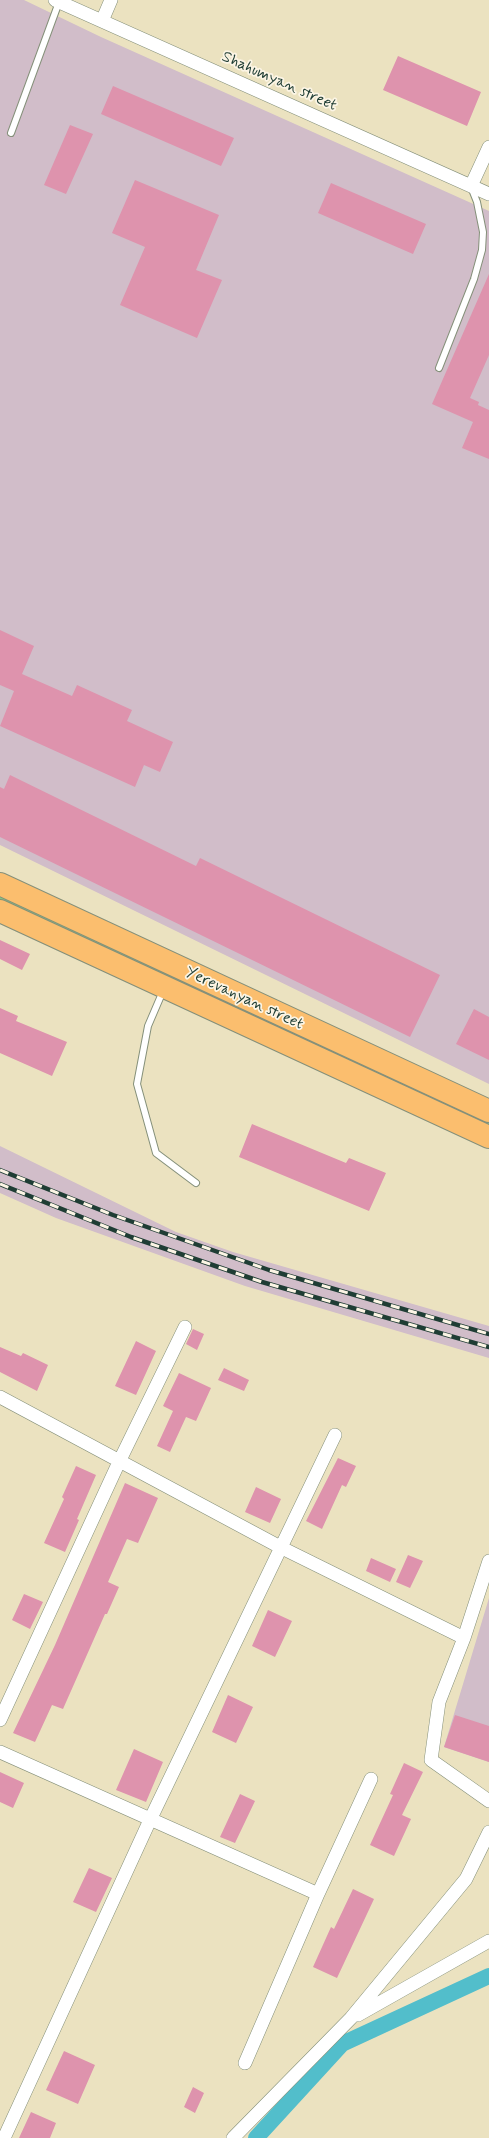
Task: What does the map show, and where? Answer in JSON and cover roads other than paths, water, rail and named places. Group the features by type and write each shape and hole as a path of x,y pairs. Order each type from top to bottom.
{"highway":[{"name":"Yerevanyan street","path":"0,884 82,924 489,1111"},
{"name":"Yerevanyan street","path":"0,912 71,946 165,987 489,1137"},
{"path":"71,946 82,924"},
{"path":"321,1060 330,1038"}],"street":[{"path":"102,21 111,0"},
{"name":"Shahumyan street","path":"57,1 489,194"},
{"path":"471,186 489,146"},
{"path":"0,1720 119,1462 184,1327"},
{"path":"0,1397 282,1548 464,1638"},
{"path":"4,2138 150,1820 335,1435"},
{"path":"489,1561 464,1638 439,1702 431,1760 489,1801"},
{"path":"0,1752 318,1894"},
{"path":"245,2064 318,1894 372,1779"},
{"path":"233,2138 351,2018 466,1879 489,1832"},
{"path":"351,2018 489,1941"}],"lane":[{"path":"11,133 57,1"},
{"path":"439,368 474,279 486,233 471,186"},
{"path":"165,987 148,1026 137,1084 156,1153 196,1182"}],"waterway":[{"path":"256,2138 342,2044 489,1976"}],"railway":[{"path":"0,1170 113,1215 269,1270 489,1334"},
{"path":"0,1184 131,1237 262,1282 489,1347"}]}
